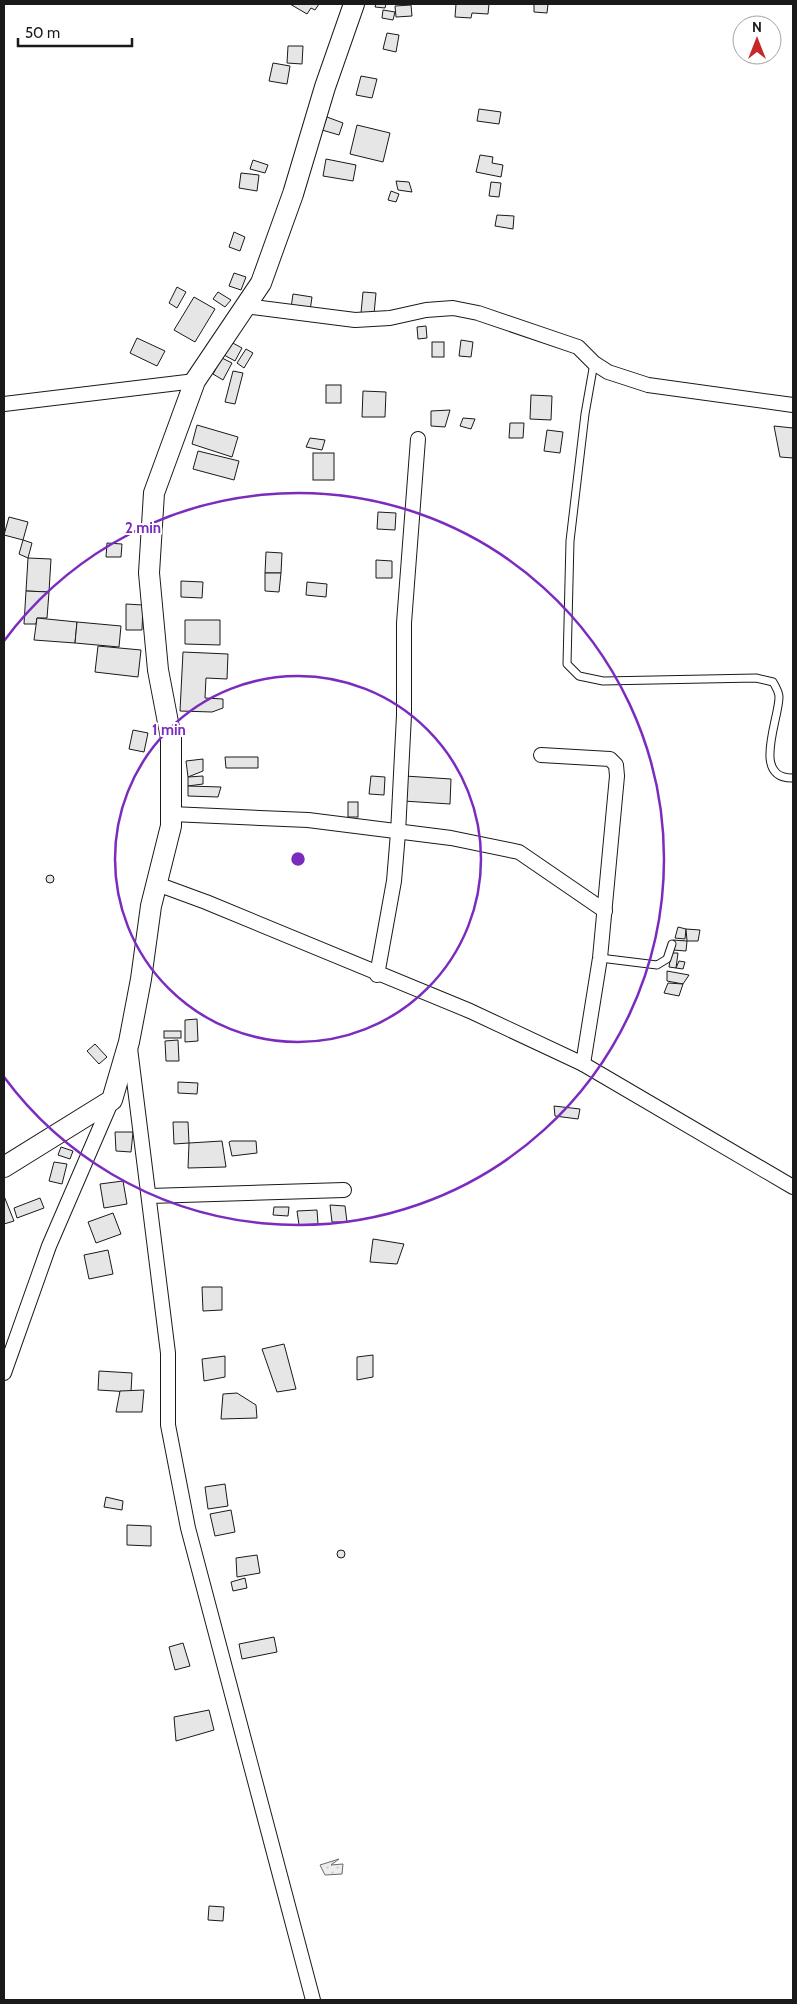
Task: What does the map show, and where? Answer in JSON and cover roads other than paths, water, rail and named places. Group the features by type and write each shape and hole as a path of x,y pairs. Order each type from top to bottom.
{"street":[{"path":"4,1374 49,1246 112,1100 129,1042 156,884 171,826 171,738 158,670 149,564 154,493 195,381 261,283 293,194 324,87 354,4"},
{"path":"245,306 355,320 390,318 426,310 452,308 478,313 578,347 594,363 608,372 648,385 793,405"},
{"path":"4,404 195,381"},
{"path":"377,975 394,881 398,832 404,716 404,623 418,439"},
{"path":"541,754 610,759 616,765 617,776 600,958 583,1064"},
{"path":"171,814 308,820 451,838 519,852 605,911"},
{"path":"156,884 206,902 377,975 470,1011 583,1064 793,1187"},
{"path":"129,1042 150,1196 168,1352 168,1426 188,1528 313,2000"},
{"path":"4,1167 112,1100"},
{"path":"150,1196 344,1190"}],"lane":[{"path":"594,363 585,414 570,542 568,664 579,676 603,680 756,678 773,682 780,694 769,758 773,771 784,779 793,778"},
{"path":"600,958 657,965 667,959 672,944"}]}
